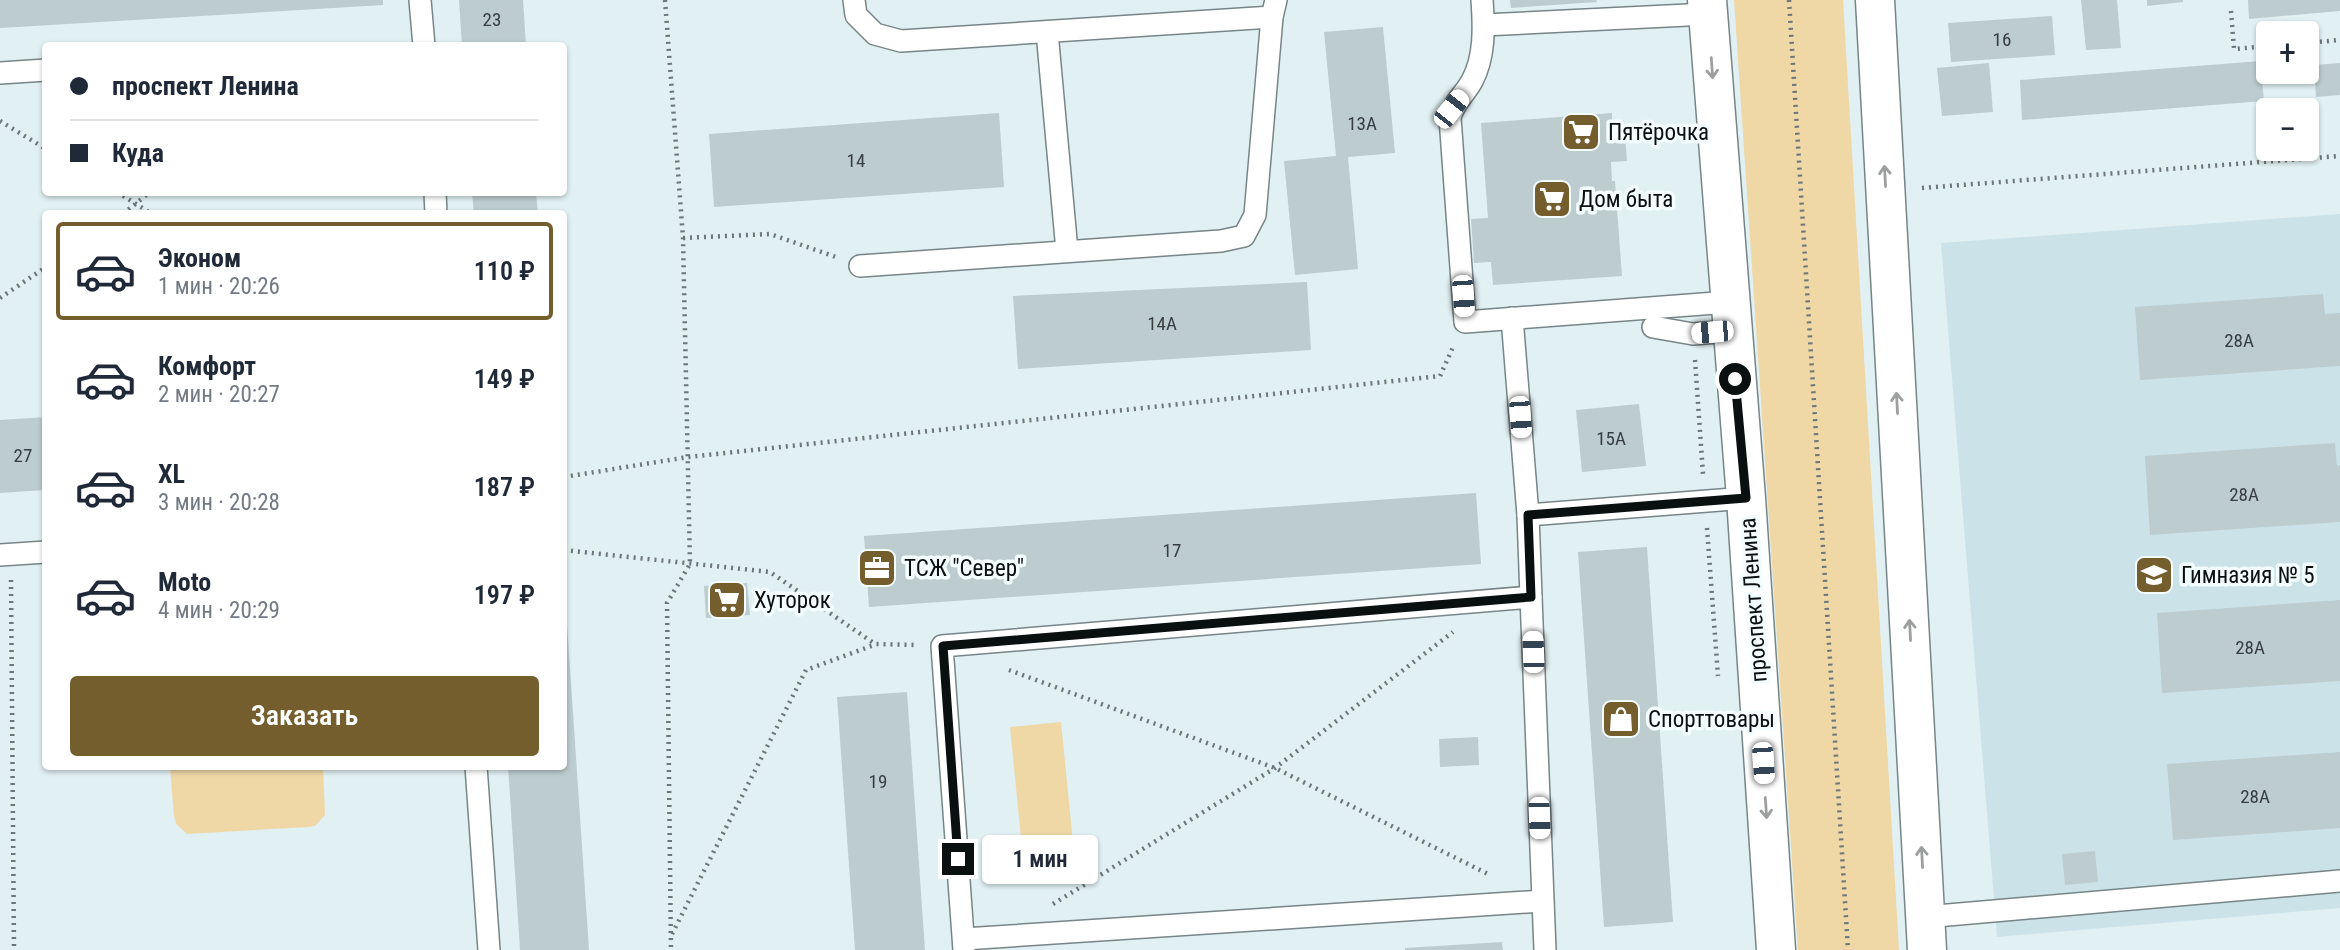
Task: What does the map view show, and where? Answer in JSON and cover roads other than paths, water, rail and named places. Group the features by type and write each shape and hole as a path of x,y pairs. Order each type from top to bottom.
{"street":[{"path":"1875,0 1926,934"},
{"name":"проспект Ленина","path":"1707,7 1746,498 1776,950"}],"lane":[{"path":"420,0 424,42"},
{"path":"854,0 856,15 875,34 901,41 1047,32 1274,9 1255,215 1244,236 1221,241 860,266"},
{"path":"1482,0 1484,25 1479,66 1471,83 1451,109 1450,118 1465,322 1513,318 1730,316"},
{"path":"1484,25 1707,7"},
{"path":"1047,32 1067,251"},
{"path":"0,73 42,70"},
{"path":"1653,327 1693,334 1730,316"},
{"path":"1513,318 1528,515 1545,950"},
{"path":"1528,515 1746,498"},
{"path":"5,555 42,552"},
{"path":"1531,597 943,646 964,945 1542,901"},
{"path":"477,770 489,950"},
{"path":"1926,934 2340,881"}],"place":[{"name":"Пятёрочка","path":"1581,132"},
{"name":"Дом быта","path":"1552,199"},
{"name":"ТСЖ \"Север\"","path":"877,568"},
{"name":"Гимназия № 5","path":"2154,575"},
{"name":"Хуторок","path":"727,600"},
{"name":"Спорттовары","path":"1621,719"}]}
